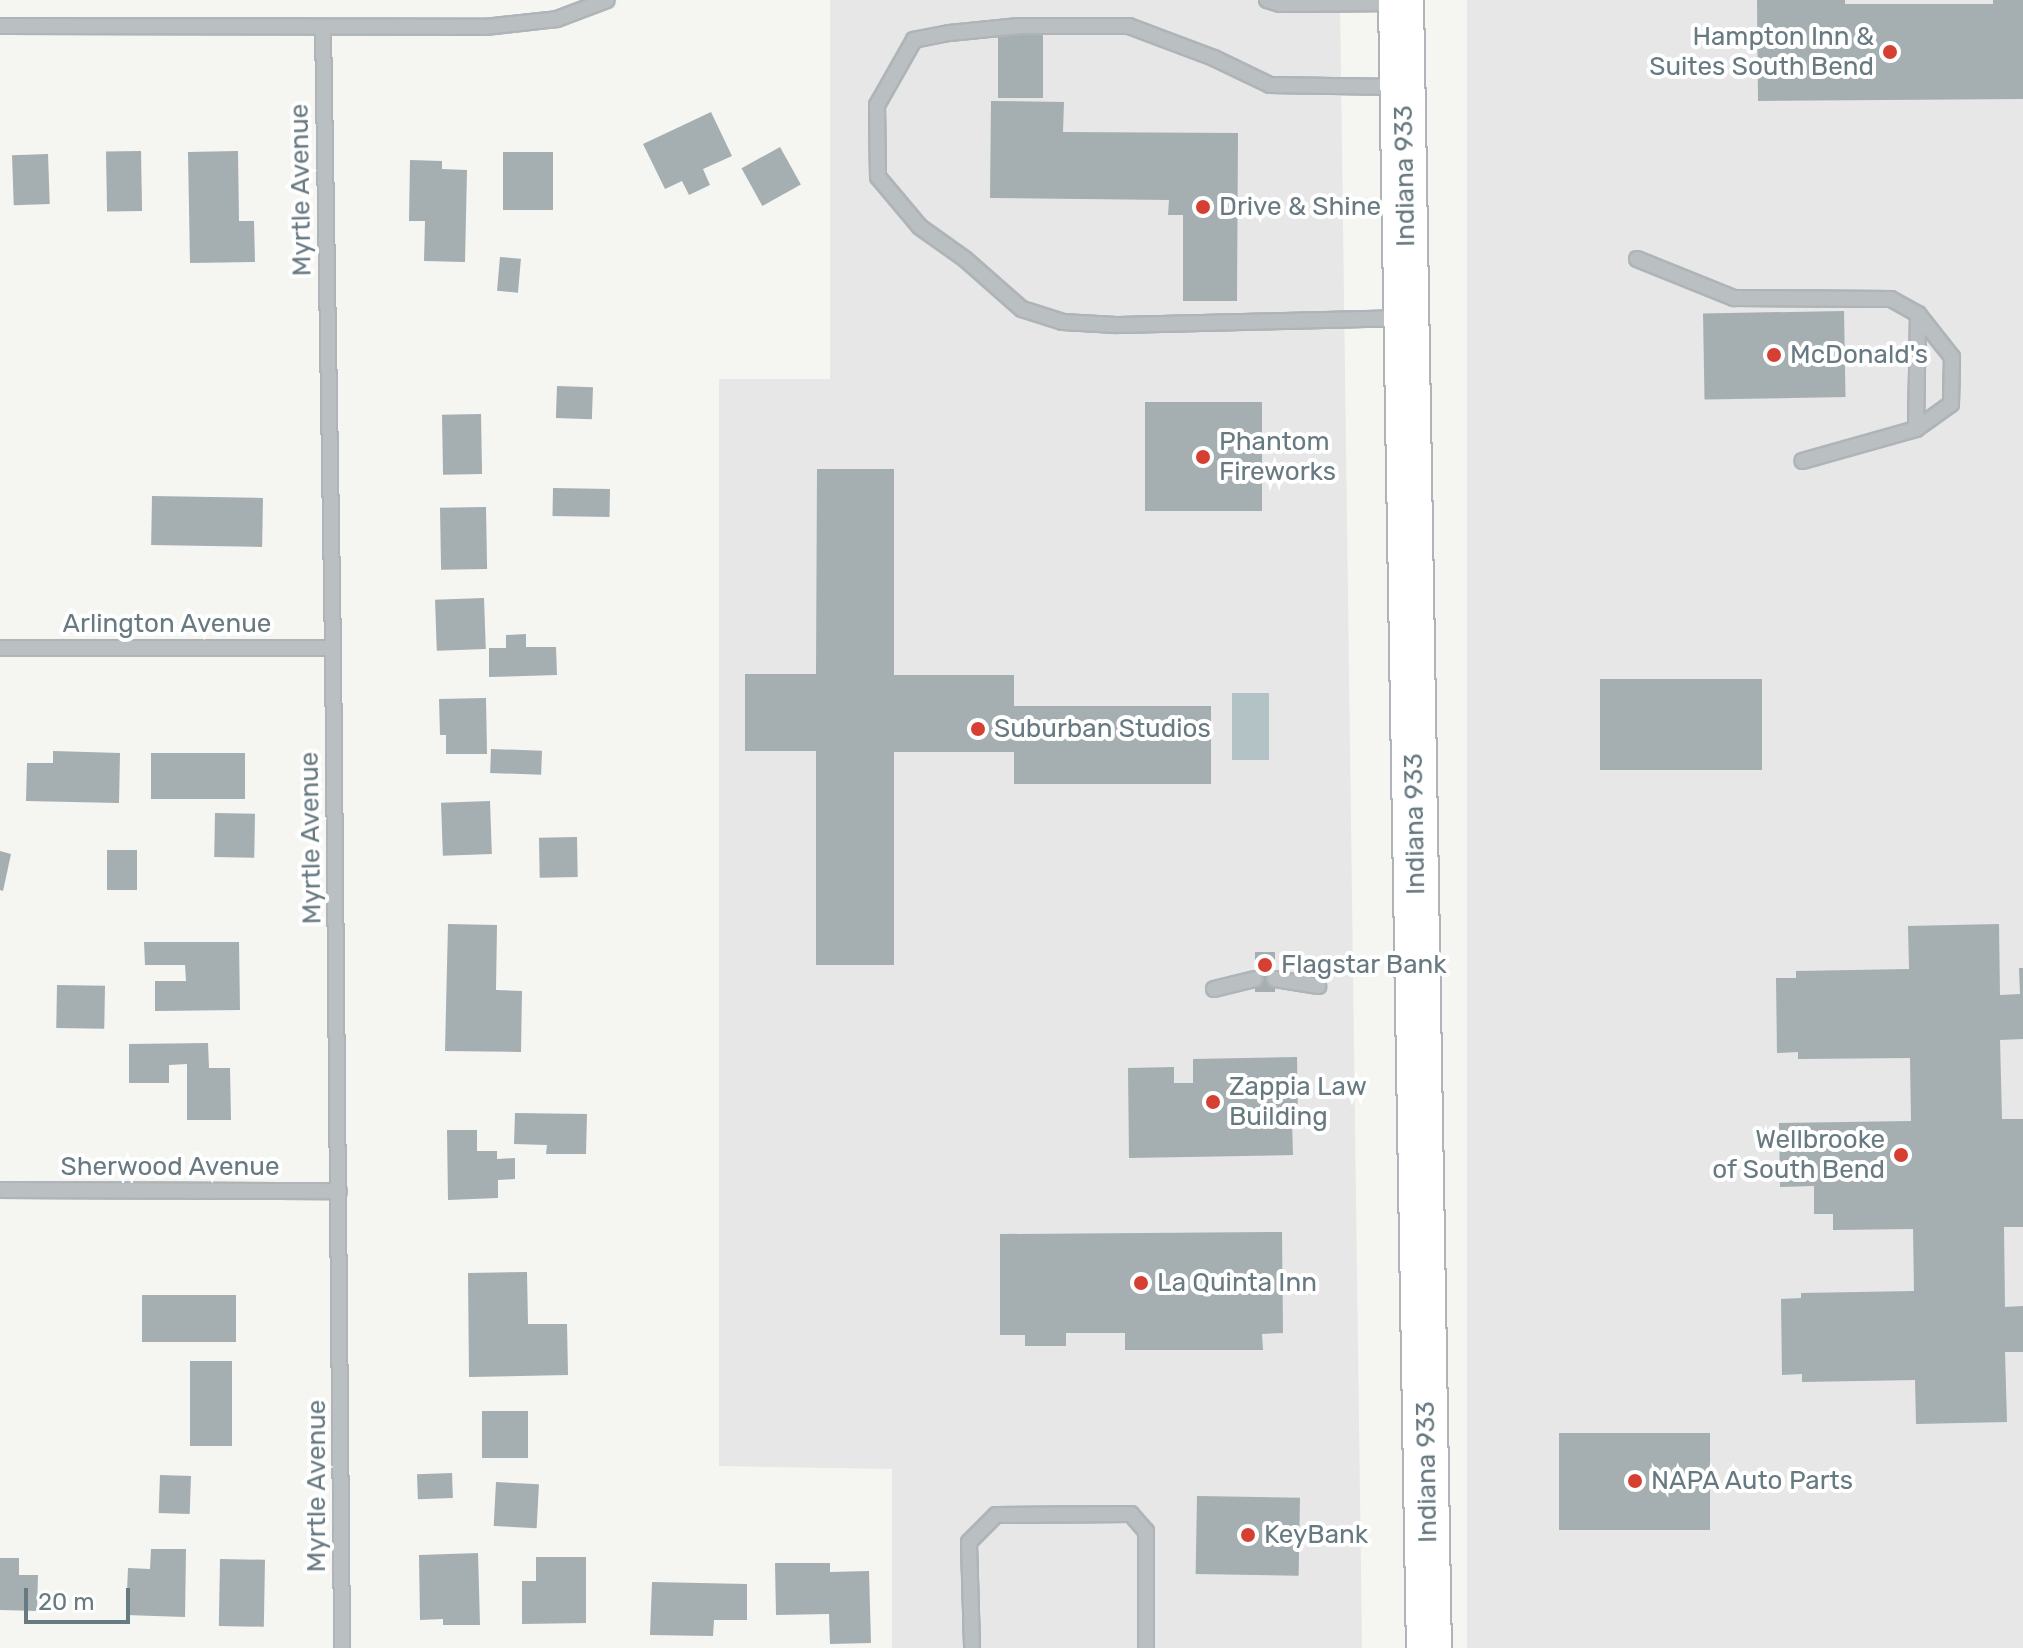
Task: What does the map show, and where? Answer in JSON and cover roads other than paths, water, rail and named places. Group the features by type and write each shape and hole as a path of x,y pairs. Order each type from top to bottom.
{"main road":[{"name":"Indiana 933","path":"1401,2 1409,318 1429,1648"}],"street":[{"path":"0,26 485,27 557,19 607,0"},
{"path":"1267,0 1280,4 1401,2"},
{"path":"1403,87 1270,85 1214,58 1129,26 1019,26 914,40 877,105 878,177 920,227 965,259 1022,309 1063,322 1116,325 1409,318"},
{"name":"Myrtle Avenue","path":"323,27 333,648 342,1648"},
{"path":"1637,259 1734,298 1891,299 1918,314 1952,357 1951,404 1916,429 1802,461"},
{"path":"1916,429 1918,314"},
{"name":"Arlington Avenue","path":"0,648 333,648"},
{"path":"1214,989 1255,979"},
{"path":"1275,979 1318,986"},
{"name":"Sherwood Avenue","path":"0,1190 339,1191"},
{"path":"972,1645 969,1542 996,1515 1131,1514 1146,1531 1146,1646"}],"place":[{"name":"Hampton Inn & Suites South Bend","path":"1890,52"},
{"name":"Drive & Shine","path":"1203,207"},
{"name":"McDonald's","path":"1774,355"},
{"name":"Phantom Fireworks","path":"1203,457"},
{"name":"Suburban Studios","path":"978,729"},
{"name":"Flagstar Bank","path":"1265,965"},
{"name":"Zappia Law Building","path":"1213,1102"},
{"name":"Wellbrooke of South Bend","path":"1901,1155"},
{"name":"La Quinta Inn","path":"1141,1283"},
{"name":"NAPA Auto Parts","path":"1635,1481"},
{"name":"KeyBank","path":"1248,1535"}]}
